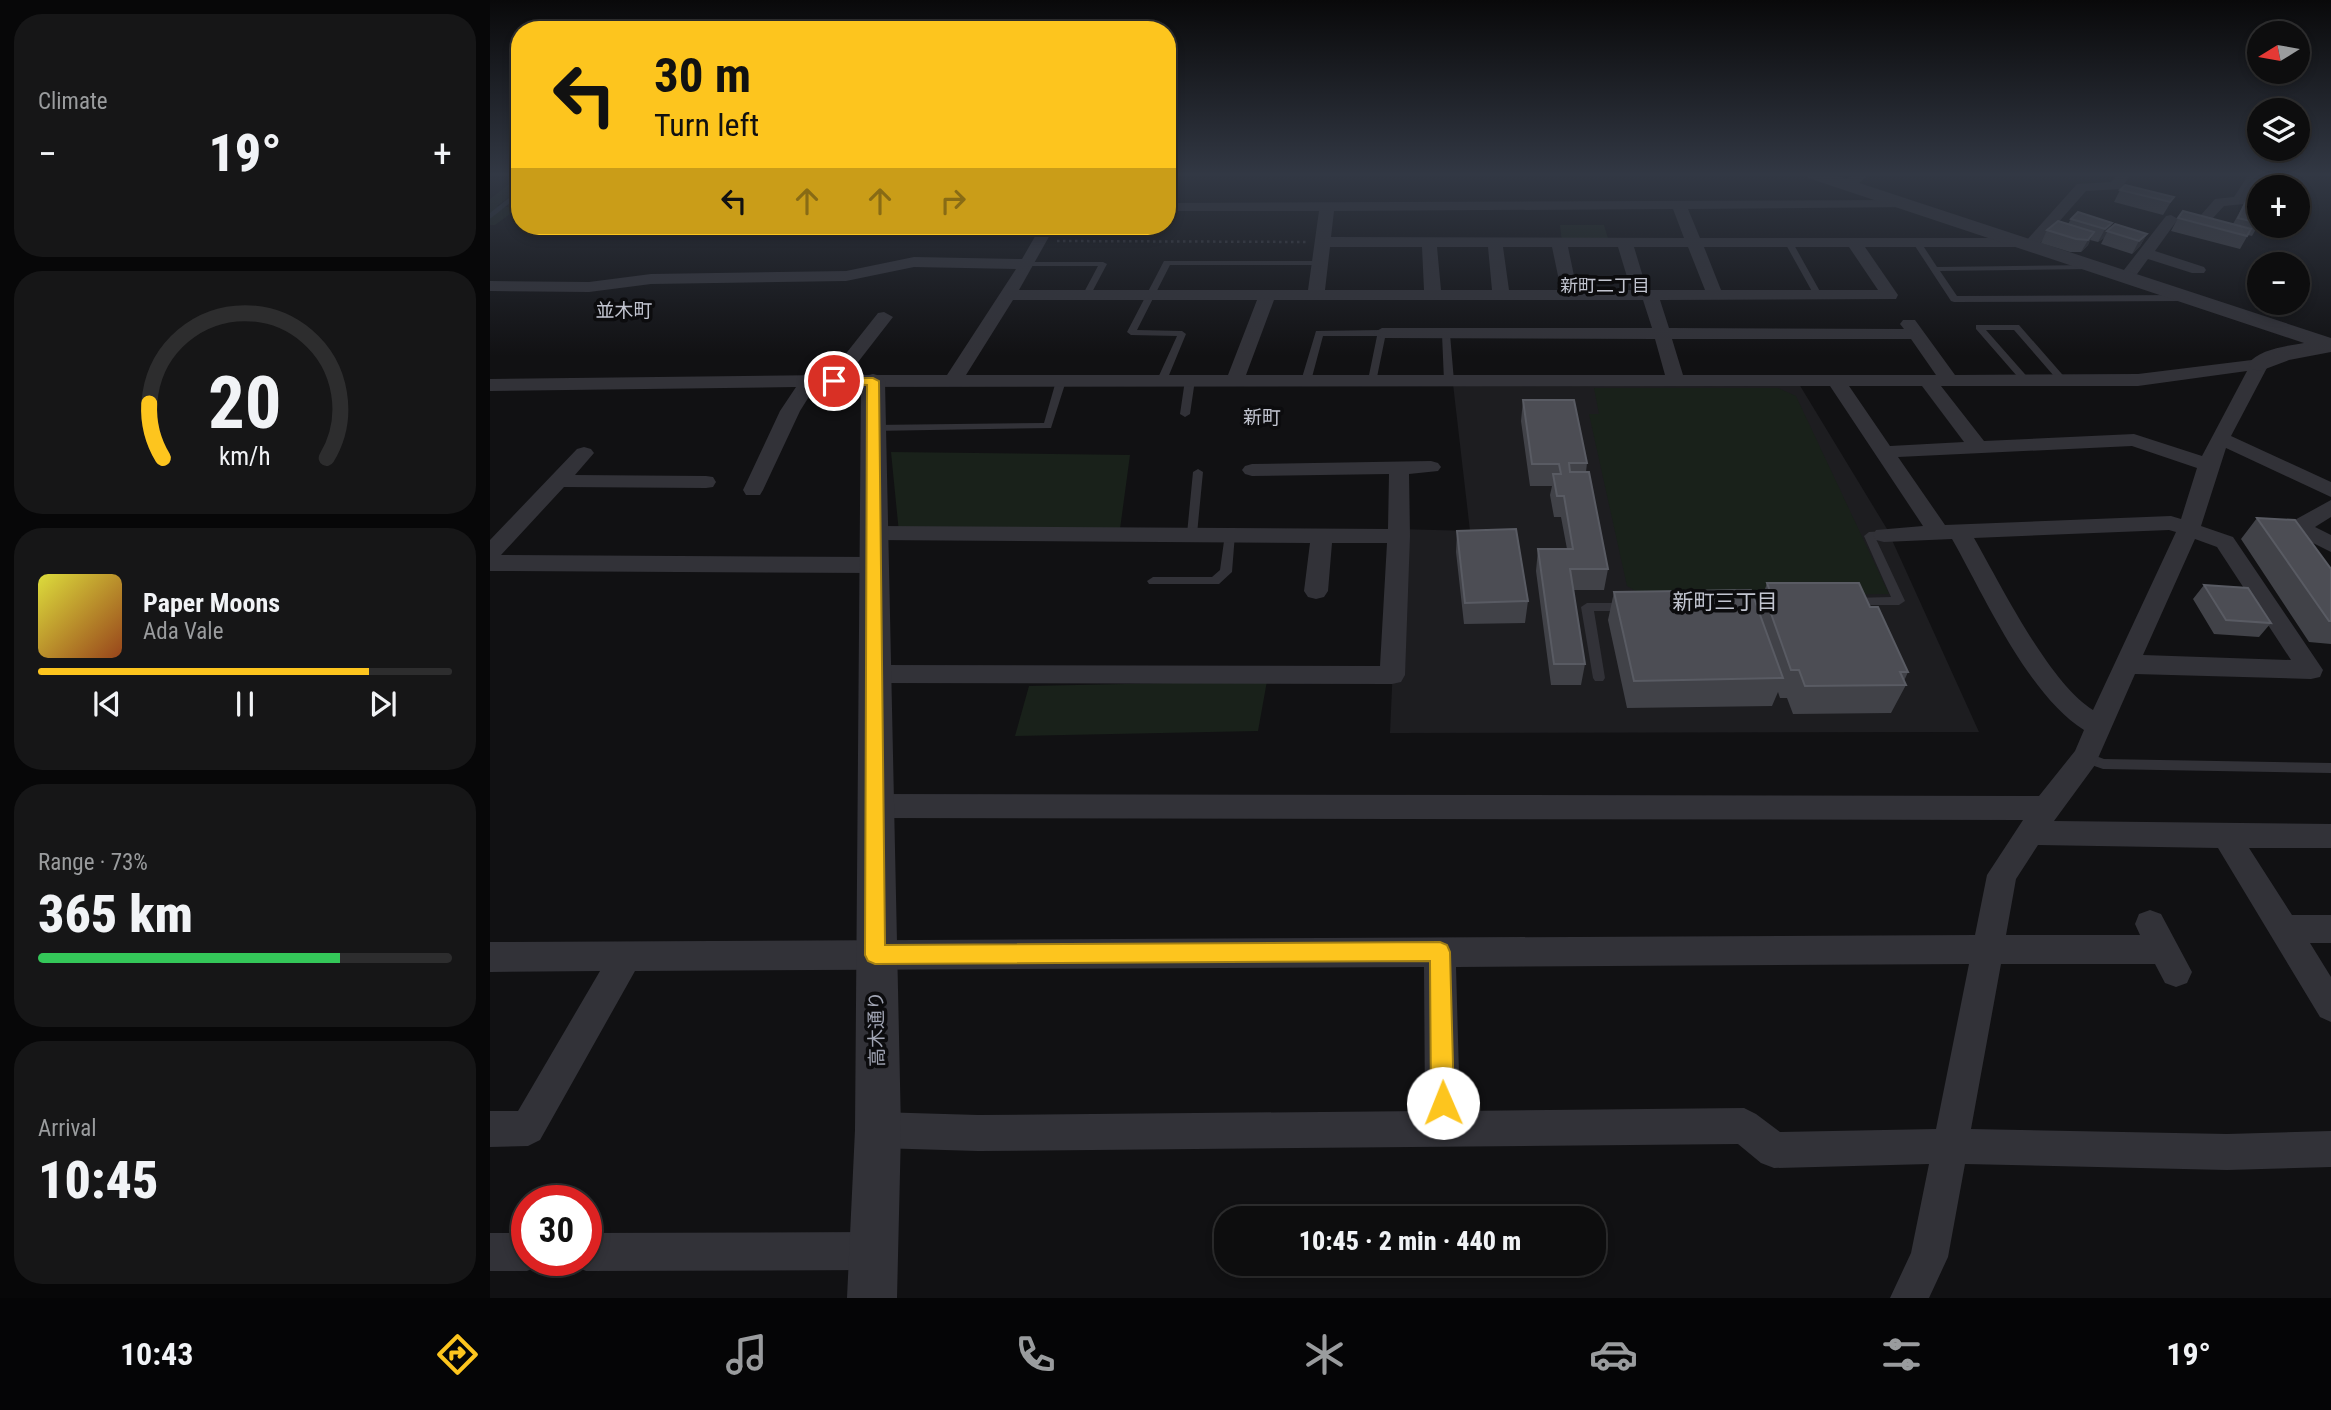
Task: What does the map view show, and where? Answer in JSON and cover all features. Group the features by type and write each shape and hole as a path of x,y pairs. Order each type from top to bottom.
{"street":[{"path":"953,381 1043,235"},
{"path":"1315,295 1323,235"},
{"path":"1463,235 1464,242"},
{"path":"1691,235 1715,295"},
{"path":"1997,235 2331,345"},
{"path":"1322,242 2025,244 2034,235"},
{"path":"2126,278 2159,235"},
{"path":"1429,242 1433,295"},
{"path":"1495,242 1501,294"},
{"path":"1559,243 1570,294"},
{"path":"1625,243 1662,335 1676,381"},
{"path":"1008,295 1890,295 1854,243"},
{"path":"2145,253 2198,270"},
{"path":"490,286 589,287 651,279 846,276 914,262 1027,264"},
{"path":"1235,380 1267,296"},
{"path":"834,381 884,317"},
{"path":"1382,334 1662,335 1913,329 1950,381"},
{"path":"490,386 809,381 2160,379 2260,364 2283,354 2331,345"},
{"path":"1909,1298 1929,1257 2002,875 2085,757 2189,528 2208,464 2260,364"},
{"path":"753,490 790,411 809,381"},
{"name":"高木通り","path":"872,1298 878,1130 873,381"},
{"path":"1836,381 1884,452 1950,533 2054,690 2076,712 2099,726"},
{"path":"1928,381 1978,447"},
{"path":"2220,438 2331,490"},
{"path":"1884,452 2134,440 2208,464"},
{"path":"490,554 584,453"},
{"path":"1252,470 1431,467"},
{"path":"875,674 1392,675 1399,536 1399,468"},
{"path":"557,481 706,482"},
{"path":"2331,506 2299,527 2331,545"},
{"path":"1884,536 2171,523 2189,528 2225,542 2311,670 2126,664"},
{"path":"490,563 1192,534 1399,536"},
{"path":"1316,590 1322,535"},
{"path":"874,806 2039,821 2226,836 2331,836"},
{"path":"2226,836 2331,1006"},
{"path":"2283,929 2331,929"},
{"path":"490,957 2163,948"},
{"path":"1440,952 1443,1128"},
{"path":"490,1129 528,1128 625,958"},
{"path":"878,1130 978,1133 1744,1126 1774,1150 1951,1146 2227,1152 2331,1149"},
{"path":"602,1252 875,1251"},
{"path":"490,1252 511,1252"}],"lane":[{"path":"1789,243 1818,295"},
{"path":"1917,243 1954,299 2187,298"},
{"path":"1162,380 1182,334 1131,332 1167,263 1320,263"},
{"path":"1027,264 1103,264 1086,296"},
{"path":"1934,269 2094,267"},
{"path":"2026,381 1979,327 2016,327 2063,381"},
{"path":"1306,381 1319,333 1382,334 1373,380"},
{"path":"1446,334 1449,381"},
{"path":"1185,414 1190,380"},
{"path":"872,428 1048,426 1061,381"},
{"path":"1192,534 1198,472"},
{"path":"1153,581 1170,587 1214,581 1226,572 1230,534"},
{"path":"1845,602 1899,601 1869,536 1884,536"},
{"path":"1599,677 1587,607 1642,606"},
{"path":"2085,757 2103,764 2331,768"}],"path":[{"path":"1106,235 1322,242"}],"shaded area":[{"path":"1561,235 1607,235 1609,242 1562,242"},
{"path":"1453,384 1799,384 1887,529 1979,732 1390,733 1399,529 1470,531"},
{"path":"1594,388 1778,388 1796,396 1889,594 1646,597 1627,586 1589,414 1599,414"},
{"path":"891,452 1130,455 1120,529 899,533"},
{"path":"1267,681 1258,731 1015,736 1029,686"}],"building":[{"path":"2062,235 2092,235 2088,240"},
{"path":"2118,235 2146,235 2139,241"},
{"path":"1523,400 1574,400 1587,463 1569,463 1570,472 1589,472 1608,569 1570,569 1585,664 1554,664 1538,549 1573,549 1564,496 1557,496 1553,474 1561,474 1559,464 1532,464"},
{"path":"2257,518 2295,520 2331,569 2331,621 2329,621"},
{"path":"1516,529 1528,601 1465,603 1457,531"},
{"path":"1767,583 1859,583 1870,607 1878,607 1908,672 1900,672 1906,685 1805,686 1799,670 1791,670 1768,605 1775,605"},
{"path":"2204,585 2248,588 2271,623 2226,620"},
{"path":"1751,590 1783,678 1634,681 1614,592"}],"district":[{"name":"新町二丁目","path":"1605,286"},
{"name":"並木町","path":"624,310"},
{"name":"新町","path":"1262,417"},
{"name":"新町三丁目","path":"1725,602"}],"route":[{"path":"834,381 873,381 875,955 1440,952 1443,1103"}]}
